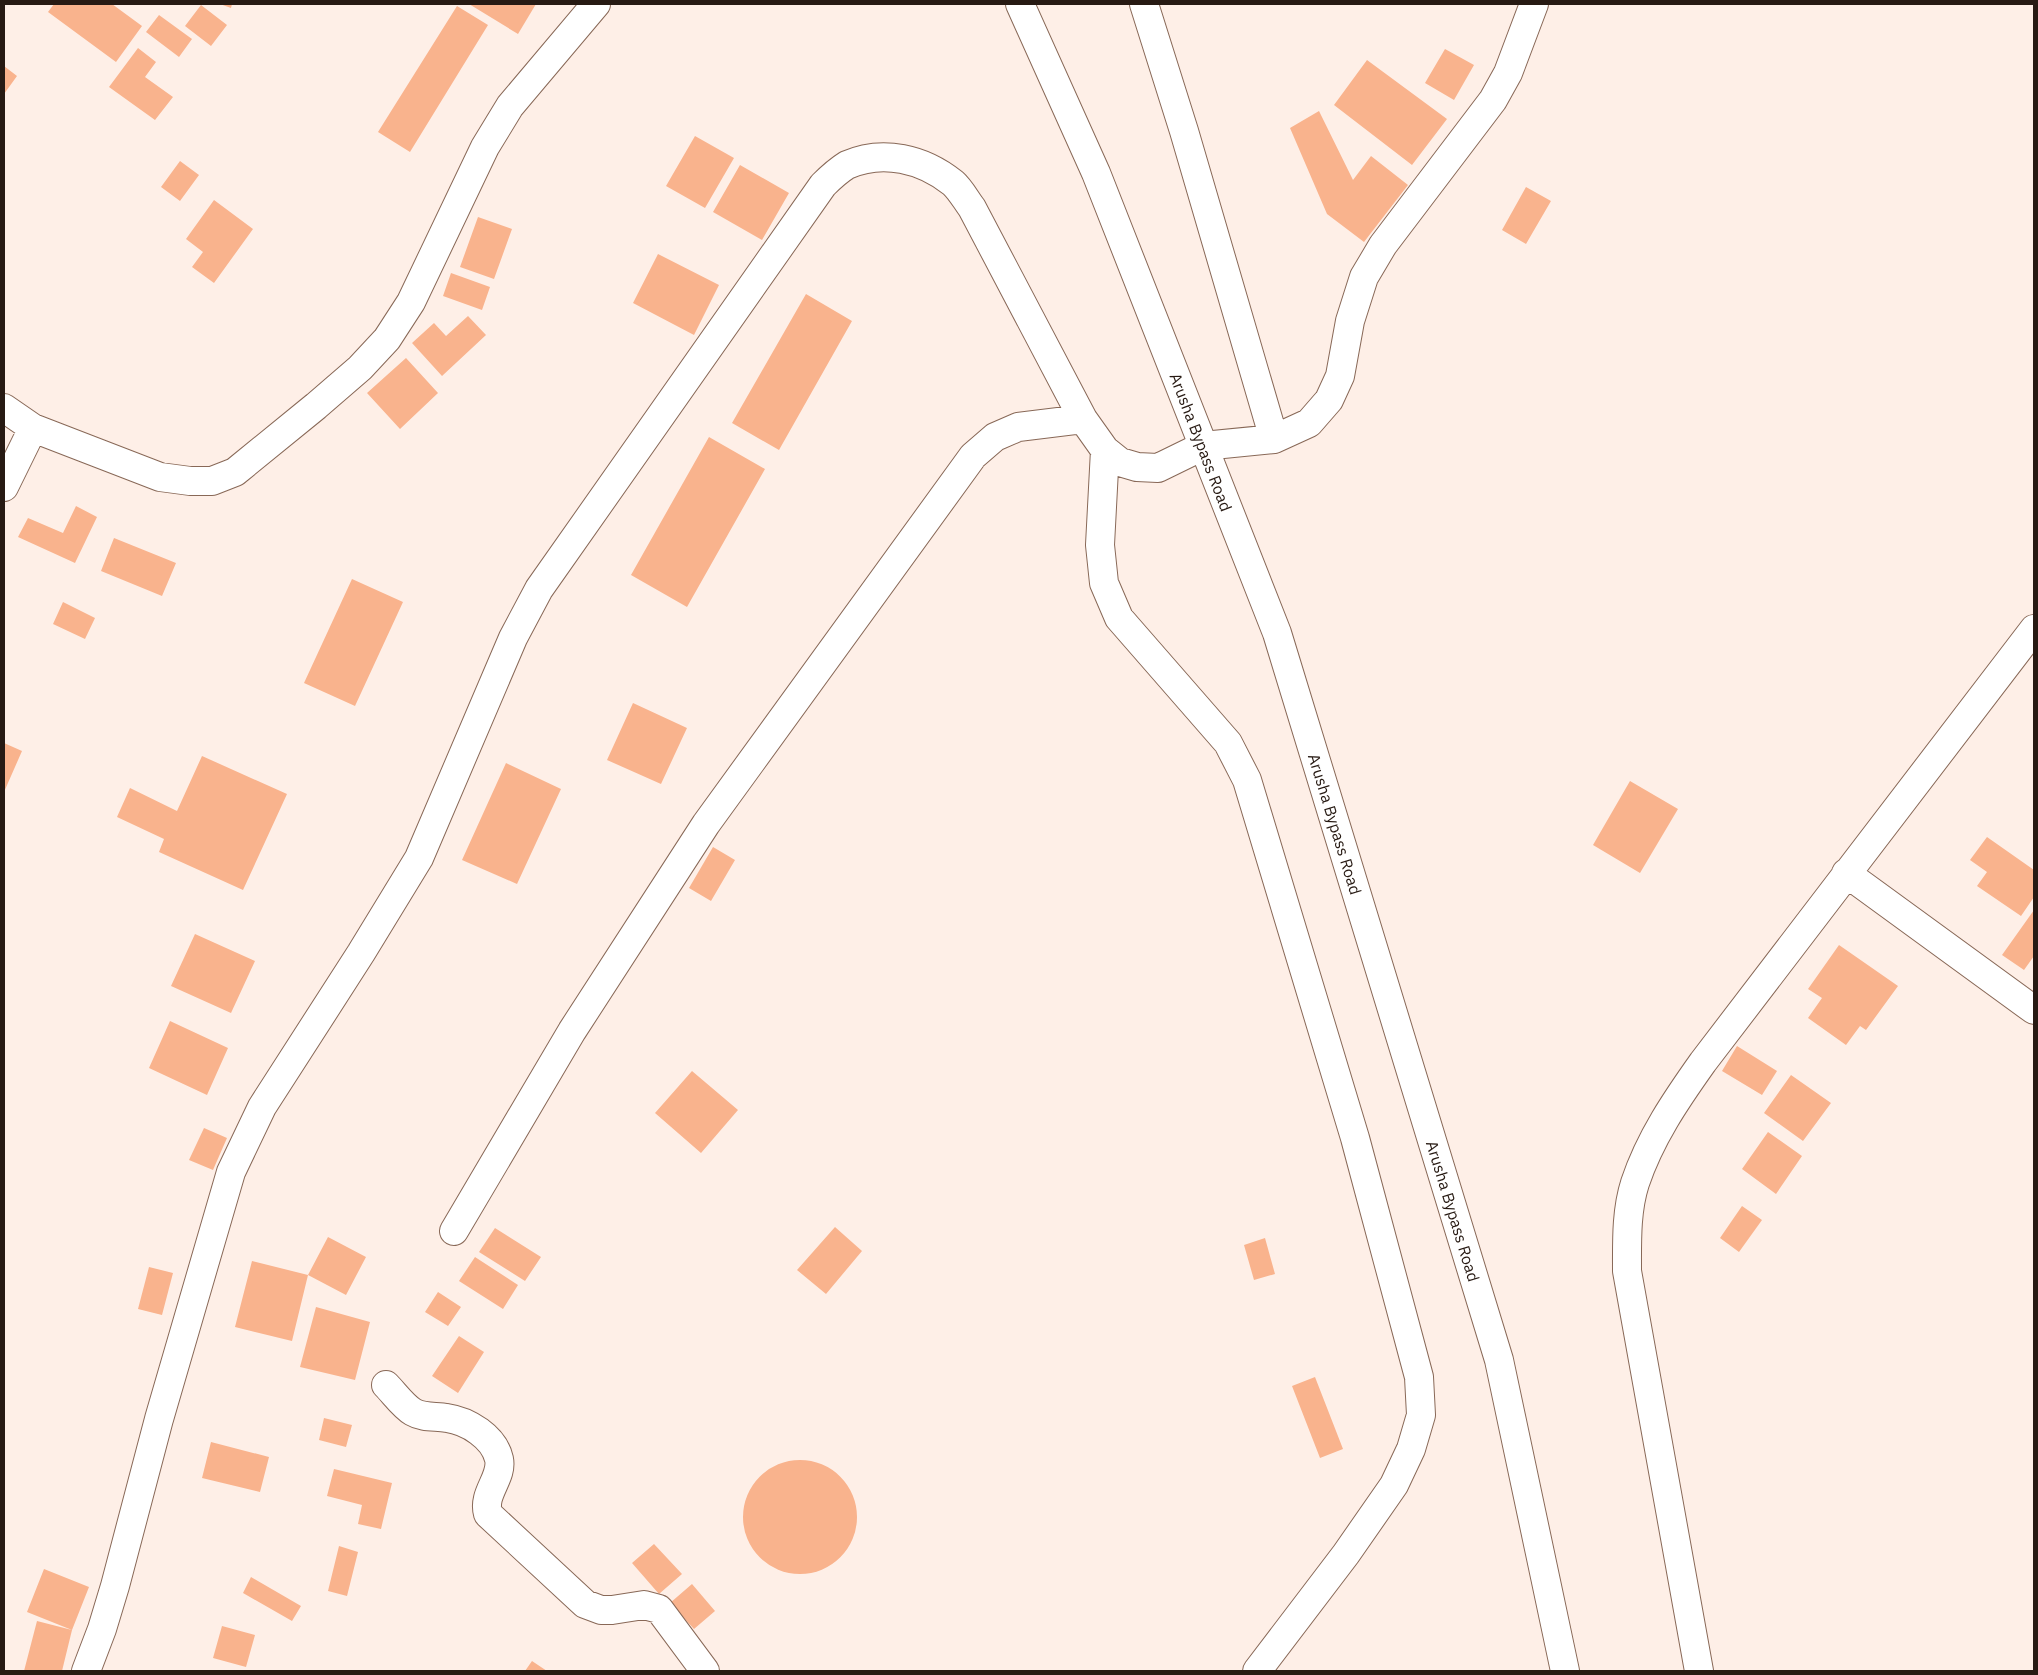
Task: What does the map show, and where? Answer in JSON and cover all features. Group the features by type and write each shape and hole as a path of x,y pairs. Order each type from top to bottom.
{"street":[{"path":"4,408 33,428 160,477 190,481 212,481 235,472 360,368 387,339 411,302 485,147 510,106 596,4"},
{"name":"Arusha Bypass Road","path":"1020,4 1096,173 1277,633 1499,1360 1565,1671"},
{"path":"1144,4 1184,131 1274,439"},
{"path":"86,1671 102,1629 115,1586 159,1419 231,1172 262,1107 361,953 419,858 513,638 539,590 823,185 846,166 872,156 903,158 931,168 954,184 972,208 1084,419 1105,450 1120,462 1137,467 1158,468 1203,446 1274,439 1309,423 1329,400 1340,376 1350,321 1364,277 1383,245 1493,100 1508,73 1534,4"},
{"path":"454,1231 572,1031 706,824 973,456 995,437 1018,427 1084,419"},
{"path":"4,487 33,428"},
{"path":"1105,450 1100,544 1104,583 1119,618 1228,743 1247,780 1355,1138 1419,1377 1421,1415 1411,1449 1394,1485 1267,1668"},
{"path":"1699,1671 1627,1271 1628,1223 1635,1183 1655,1136 1676,1100 1846,873 2034,629"},
{"path":"1846,873 2034,1010"},
{"path":"386,1385 412,1412 420,1415 457,1420 470,1425 486,1438 496,1451 500,1467 486,1502 488,1514 586,1604 601,1610 644,1605 659,1609 705,1671"}],"building":[{"path":"54,4 112,4 142,26 116,62 48,12"},
{"path":"220,4 232,4 231,8"},
{"path":"469,4 536,4 518,34"},
{"path":"201,5 227,25 211,46 185,26"},
{"path":"457,6 488,25 410,152 378,132"},
{"path":"159,15 192,39 179,57 146,32"},
{"path":"138,48 156,62 145,77 173,97 155,120 109,87"},
{"path":"1445,49 1474,65 1454,100 1425,83"},
{"path":"1367,60 1447,119 1412,165 1334,105"},
{"path":"4,66 17,76 4,94"},
{"path":"1319,111 1353,180 1371,156 1408,185 1364,242 1327,214 1290,128"},
{"path":"695,136 734,158 705,208 666,186"},
{"path":"180,161 199,175 180,201 161,187"},
{"path":"740,165 789,193 762,240 713,212"},
{"path":"1526,187 1551,201 1526,244 1502,230"},
{"path":"214,200 253,229 214,283 192,267 203,252 186,239"},
{"path":"478,217 512,229 494,279 460,267"},
{"path":"658,254 719,285 694,335 633,303"},
{"path":"451,273 490,287 482,310 443,296"},
{"path":"806,294 852,321 779,450 732,423"},
{"path":"468,316 486,335 442,376 412,343 434,323 446,336"},
{"path":"406,358 438,393 400,429 367,393"},
{"path":"709,437 765,469 687,607 631,575"},
{"path":"76,506 97,517 75,563 18,537 28,518 63,533"},
{"path":"114,538 176,563 162,596 101,571"},
{"path":"352,579 403,602 355,706 304,683"},
{"path":"63,602 95,618 85,639 53,624"},
{"path":"633,703 687,728 661,784 607,760"},
{"path":"4,743 22,751 4,792"},
{"path":"202,756 287,794 243,890 159,852 164,839 117,817 130,788 177,811"},
{"path":"506,763 561,789 517,884 462,860"},
{"path":"1630,781 1678,809 1640,873 1593,845"},
{"path":"1987,837 2034,870 2034,897 2021,916 1977,886 1987,872 1970,860"},
{"path":"713,847 735,860 711,901 689,888"},
{"path":"2034,910 2034,956 2024,970 2002,955"},
{"path":"195,934 255,961 231,1013 171,986"},
{"path":"1839,945 1898,986 1866,1030 1860,1026 1846,1045 1808,1018 1822,998 1808,989"},
{"path":"170,1021 228,1048 207,1095 149,1068"},
{"path":"1737,1046 1777,1071 1762,1095 1722,1071"},
{"path":"692,1071 738,1110 701,1153 655,1113"},
{"path":"1791,1075 1831,1103 1803,1141 1764,1113"},
{"path":"204,1128 227,1138 213,1170 189,1160"},
{"path":"1768,1132 1802,1156 1776,1194 1742,1169"},
{"path":"1742,1206 1762,1220 1739,1252 1720,1238"},
{"path":"835,1227 862,1251 826,1294 797,1270"},
{"path":"495,1228 541,1257 525,1281 479,1252"},
{"path":"328,1237 366,1257 346,1295 308,1275"},
{"path":"1265,1238 1275,1274 1254,1280 1244,1245"},
{"path":"475,1257 518,1285 503,1309 459,1281"},
{"path":"252,1261 308,1275 292,1341 235,1327"},
{"path":"149,1267 173,1273 162,1315 138,1309"},
{"path":"438,1292 461,1307 448,1326 425,1312"},
{"path":"316,1307 370,1322 355,1380 300,1367"},
{"path":"459,1336 484,1352 458,1393 432,1376"},
{"path":"1315,1377 1343,1449 1320,1458 1292,1386"},
{"path":"324,1418 352,1425 346,1447 319,1440"},
{"path":"211,1442 269,1457 260,1492 202,1478"},
{"path":"800,1460 822,1464 832,1469 848,1485 853,1495 857,1517 853,1539 848,1549 832,1565 822,1570 800,1574 778,1570 768,1565 752,1549 747,1539 743,1517 747,1495 752,1485 768,1469 778,1464"},
{"path":"334,1469 392,1483 381,1529 358,1524 362,1505 327,1496"},
{"path":"654,1544 682,1574 659,1594 632,1563"},
{"path":"339,1546 358,1552 347,1596 328,1591"},
{"path":"44,1569 89,1587 72,1630 27,1612"},
{"path":"251,1577 301,1606 292,1621 243,1593"},
{"path":"692,1584 715,1611 694,1629 670,1603"},
{"path":"37,1621 72,1630 62,1671 24,1671"},
{"path":"222,1626 255,1635 246,1667 213,1658"},
{"path":"532,1661 547,1671 525,1671"}]}
